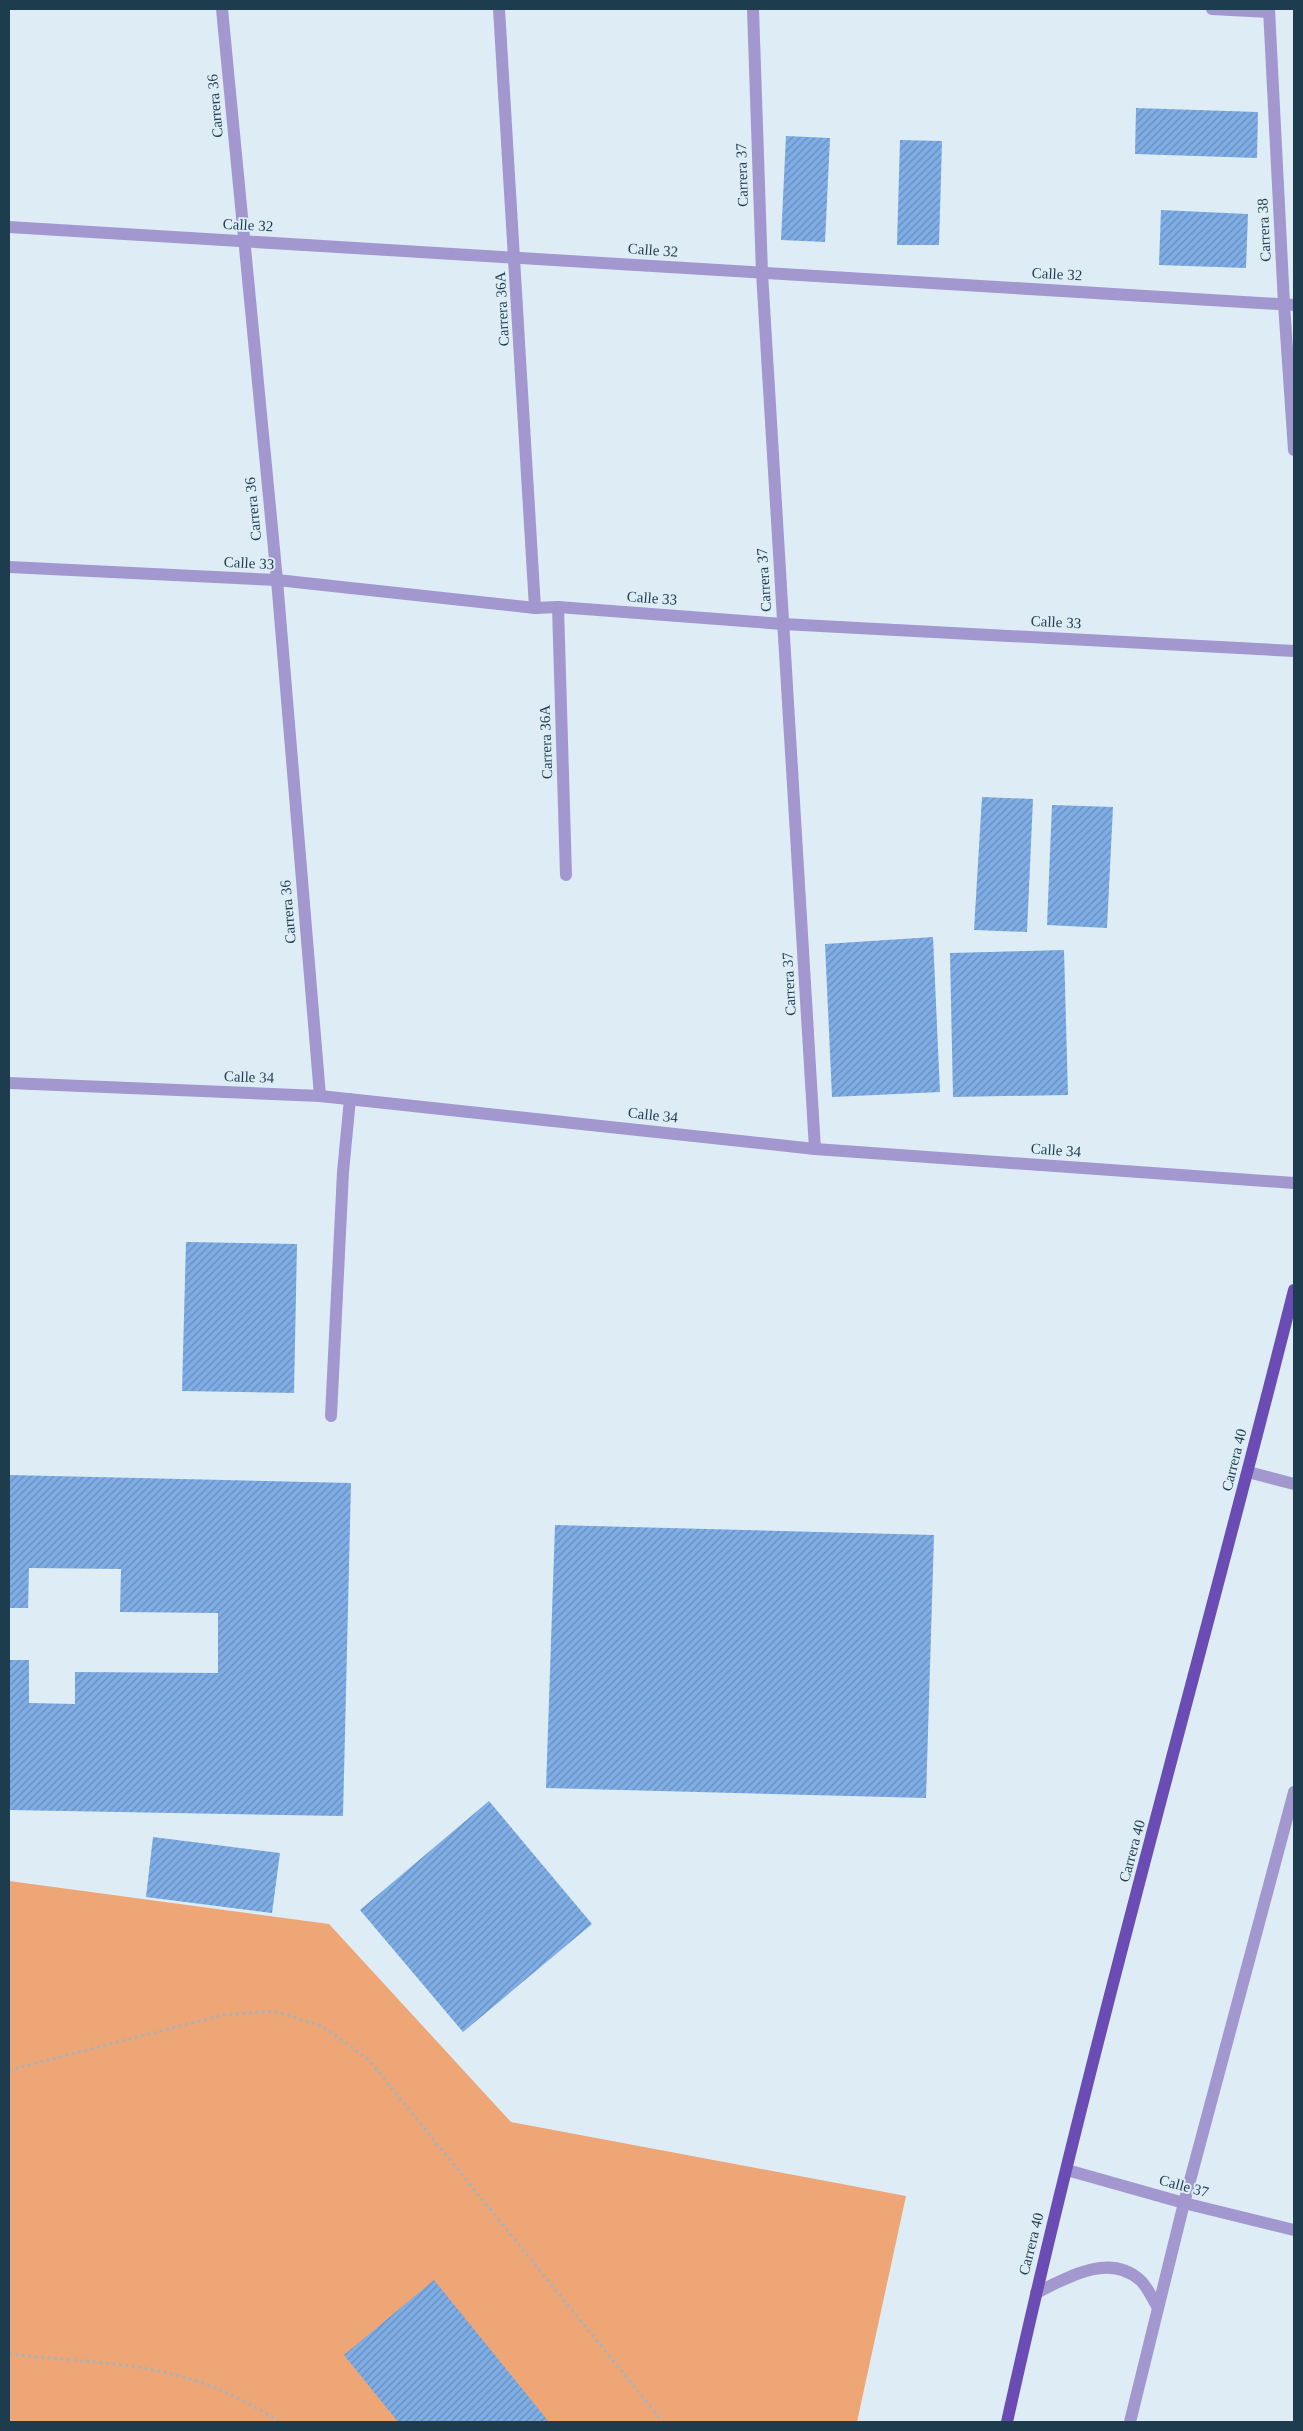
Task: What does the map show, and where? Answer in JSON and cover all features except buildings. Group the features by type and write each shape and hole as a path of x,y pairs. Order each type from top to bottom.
{"main road":[{"name":"Carrera 40","path":"1007,2422 1036,2293 1067,2170 1294,1290"}],"street":[{"name":"Carrera 36","path":"222,9 276,580 320,1096"},
{"name":"Carrera 36A","path":"499,9 535,608"},
{"name":"Carrera 37","path":"753,9 762,273 815,1149"},
{"path":"1212,9 1269,10"},
{"name":"Carrera 38","path":"1269,10 1289,305 1294,450"},
{"name":"Calle 32","path":"9,227 1289,305"},
{"name":"Calle 33","path":"9,567 276,580 535,608 558,607 783,624 1294,651"},
{"name":"Carrera 36A","path":"558,607 566,875"},
{"name":"Calle 34","path":"9,1083 320,1096 815,1149 1294,1183"},
{"path":"331,1416 342,1172 350,1099"},
{"path":"1248,1472 1294,1484"},
{"path":"1130,2422 1157,2306 1294,1792"},
{"name":"Calle 37","path":"1067,2170 1184,2203 1294,2230"},
{"path":"1036,2293 1074,2274 1099,2268 1122,2270 1141,2280 1157,2306"}],"path":[{"path":"9,2070 223,2015 274,2011 322,2026 368,2059 663,2422"},
{"path":"9,2354 167,2371 219,2387 279,2422"}],"shaded area":[{"path":"9,1881 329,1924 511,2122 906,2196 857,2422 9,2422"}]}
